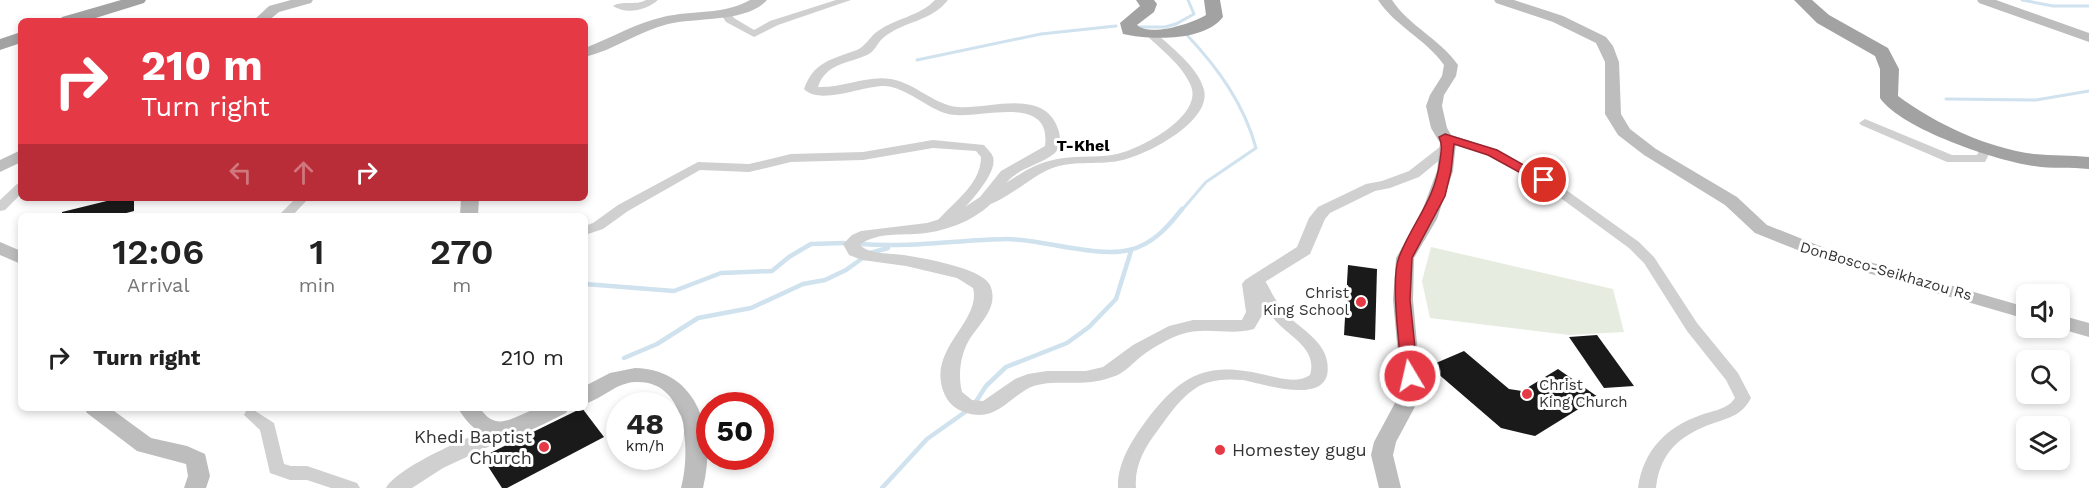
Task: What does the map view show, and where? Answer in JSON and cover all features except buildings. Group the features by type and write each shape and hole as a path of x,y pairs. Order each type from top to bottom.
{"highway":[{"path":"78,18 138,0"},
{"path":"1143,0 1149,4 1148,8 1126,26 1129,30 1150,33 1194,29 1215,17 1212,0"},
{"path":"1802,0 1823,19 1882,52 1888,60 1890,70 1889,98 1900,107 1986,147 2032,160 2089,163"},
{"path":"0,45 18,38"}],"main road":[{"path":"264,18 274,9 306,0"},
{"path":"588,52 667,20 699,14 725,14 748,8 760,0"},
{"path":"1385,0 1408,26 1440,48 1451,65 1449,76 1437,95 1434,106 1439,128 1446,143 1445,171 1438,196 1405,258 1403,300 1410,376 1407,402 1385,442 1382,455 1390,488"},
{"name":"DonBosco-Seikhazou Rs","path":"1501,0 1558,19 1601,40 1612,62 1613,114 1624,132 1650,152 1731,201 1761,229 1829,256 2016,310"},
{"path":"1983,0 2089,38"},
{"path":"0,167 18,157"},
{"path":"0,248 18,257"},
{"path":"2070,325 2089,330"},
{"path":"588,394 604,383 623,377 654,377 667,383 680,396 691,416 697,439 698,463 692,488"},
{"path":"99,411 146,445 187,454 197,460 199,476 195,488"},
{"path":"470,411 474,420 484,427 507,430 551,411"}],"street":[{"path":"618,6 641,7 653,0"},
{"path":"725,14 749,33 754,34 774,23 846,0"},
{"path":"942,0 924,14 884,32 864,52 844,56 830,63 821,70 811,89 820,93 867,83 890,83 917,92 952,111 1016,106 1040,114 1050,122 1053,131 1052,147 1042,158 1001,177 990,196 962,218 941,225 859,237 851,244 851,248 863,254 963,274 981,285 984,304 981,313 954,350 951,380 952,392 958,400 971,408 985,408 1027,381 1041,378 1085,378 1107,373 1135,352 1175,330 1191,326 1248,325 1255,312 1250,290 1251,284 1257,278 1304,250 1317,218 1324,210 1371,187 1385,185 1414,174 1446,143 1492,153 1544,180 1634,245 1649,260 1692,327 1733,376 1743,398 1740,406 1733,411 1689,427 1664,444 1653,458 1647,476 1647,488"},
{"path":"982,203 999,196 1045,166 1074,160 1103,160 1136,153 1162,139 1192,112 1197,104 1199,93 1195,82 1189,72 1150,33"},
{"path":"1864,123 1951,159 1981,159 1986,147"},
{"path":"588,230 698,166 748,168 791,158 863,156 915,146 945,144 980,148 987,157 987,167 971,193 941,225"},
{"path":"0,207 18,190"},
{"path":"288,213 300,201"},
{"path":"1127,488 1126,474 1140,442 1189,385 1208,377 1235,374 1296,385 1309,384 1317,378 1320,363 1315,348 1281,318 1263,292 1257,278"},
{"path":"252,416 268,427 276,468 290,473 308,473 351,488"},
{"path":"398,488 411,477 442,459 507,430"}],"shaded area":[{"path":"1431,247 1613,289 1624,332 1569,335 1430,318 1422,281"}],"waterway":[{"path":"1135,27 1165,27 1176,24 1194,14 1188,0"},
{"path":"2022,0 2053,6 2089,6"},
{"path":"917,60 1041,34 1116,26"},
{"path":"1181,211 1206,182 1256,148 1245,116 1229,87 1187,35"},
{"path":"1946,99 2036,100 2089,91"},
{"path":"860,244 915,244 1006,239 1116,252 1137,248 1152,240 1182,209"},
{"path":"588,284 674,291 721,273 772,271 789,257 811,244 844,243"},
{"path":"870,253 888,248"},
{"path":"975,403 986,386 1006,367 1067,343 1089,327 1116,299 1131,251"},
{"path":"624,358 657,344 698,318 751,308 803,284 825,280 846,270 864,257"},
{"path":"882,488 927,439 968,410"}],"place":[{"name":"Christ King School","path":"1361,302"},
{"name":"Christ King Church","path":"1527,394"},
{"name":"Khedi Baptist Church","path":"544,447"},
{"name":"Homestey gugu","path":"1220,450"}],"district":[{"name":"T-Khel","path":"1083,145"}],"route":[{"path":"1410,376 1403,300 1405,258 1428,219 1438,196 1445,171 1448,143 1445,137 1492,153 1544,180"}]}
